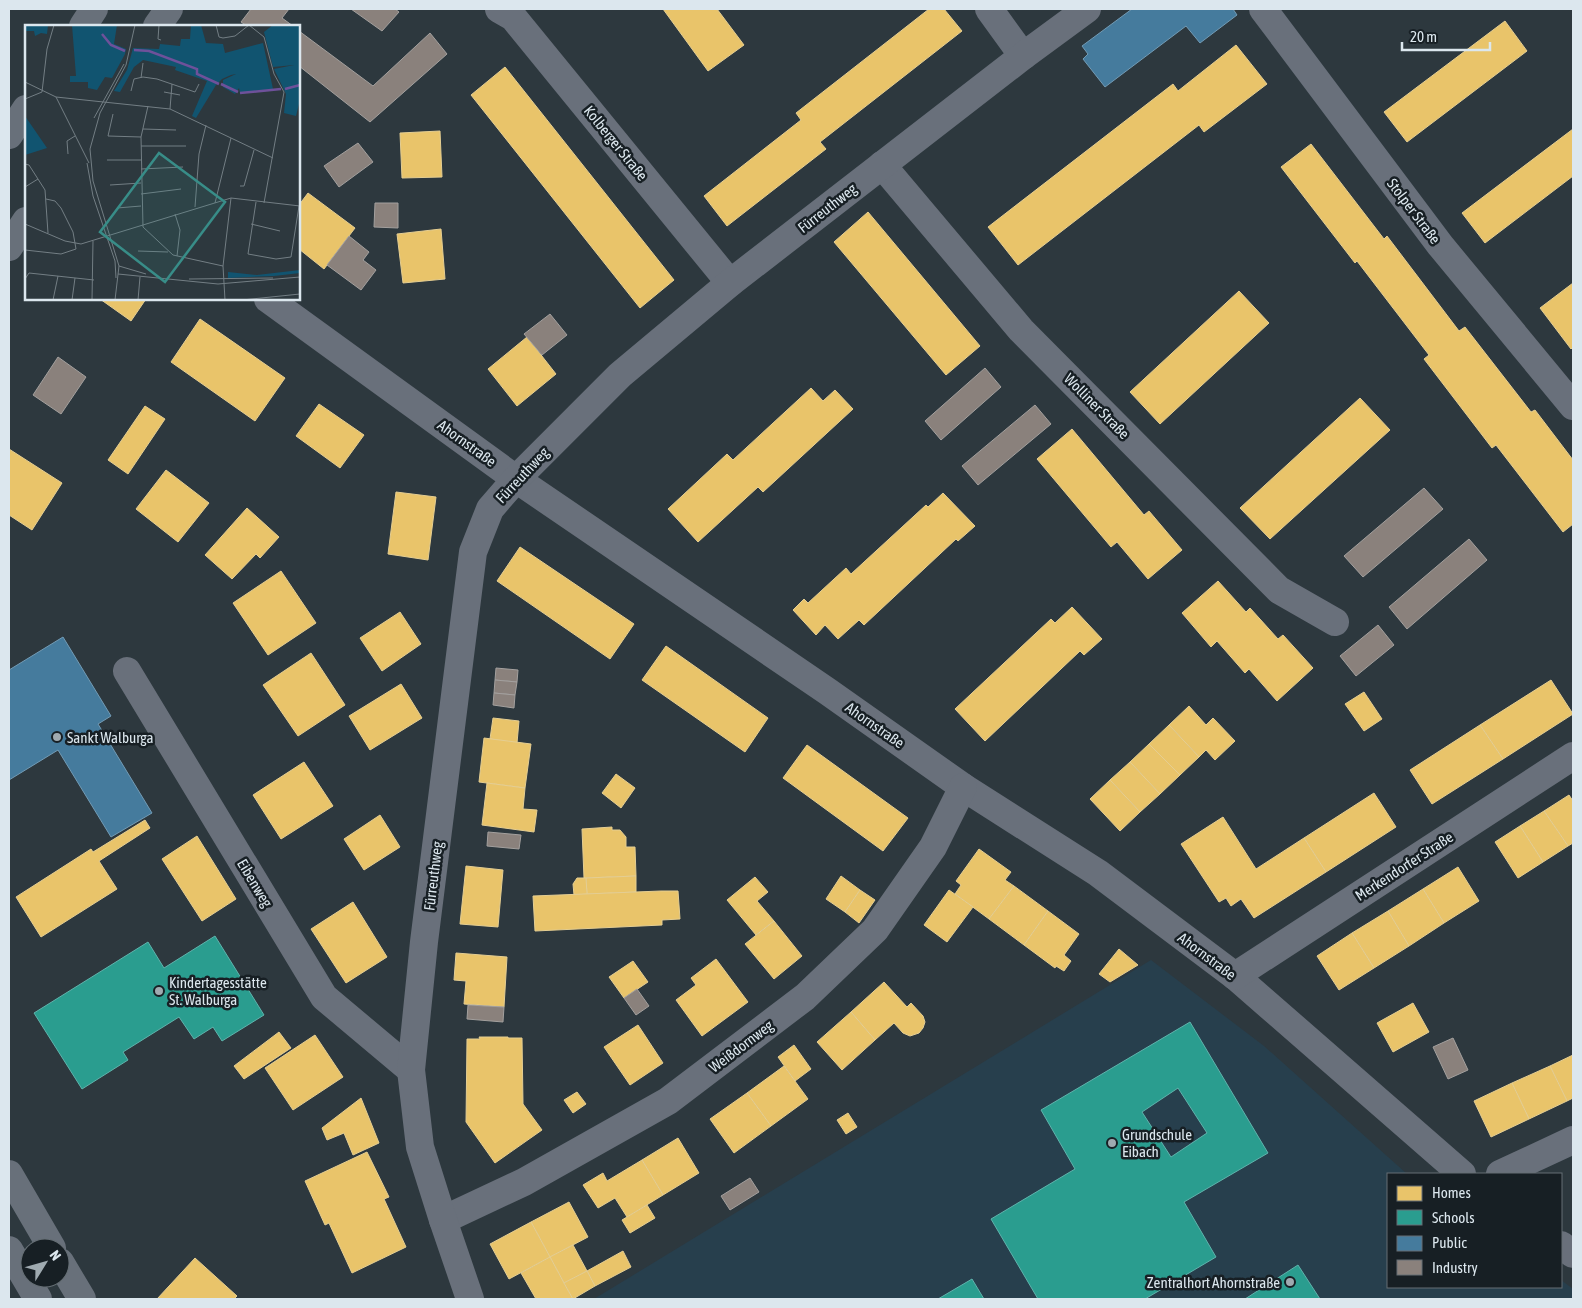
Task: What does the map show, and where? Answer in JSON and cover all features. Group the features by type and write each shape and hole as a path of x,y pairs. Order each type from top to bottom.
{"main road":[{"path":"84,25 94,9"},
{"path":"158,25 169,9"},
{"path":"9,247 25,223"},
{"path":"9,1174 46,1238"},
{"path":"9,1250 38,1299"},
{"path":"70,1279 82,1299"}],"street":[{"name":"Kolberger Straße","path":"499,9 513,17 730,283"},
{"path":"989,9 1023,56"},
{"name":"Fürreuthweg","path":"470,1299 420,1146 411,1070 424,942 473,552 490,508 516,479 620,375 730,283 1023,56 1087,9"},
{"name":"Stolper Straße","path":"1263,9 1440,245 1573,406"},
{"name":"Wolliner Straße","path":"882,165 1021,330 1279,590 1335,622"},
{"name":"Ahornstraße","path":"269,300 516,479 827,691 963,787 1098,873 1235,976 1461,1173"},
{"name":"Eibenweg","path":"127,671 324,997 411,1070"},
{"name":"Merkendorfer Straße","path":"1235,976 1573,756"},
{"name":"Weißdornweg","path":"443,1220 524,1182 668,1100 805,997 875,930 933,847 963,787"},
{"path":"1502,1173 1573,1140"},
{"path":"1562,1246 1573,1254"}],"shaded area":[{"name":"Grundschule Eibach","path":"1151,960 1264,1046 1406,1173 1387,1173 1387,1288 1562,1288 1562,1281 1573,1289 1573,1299 594,1299"}],"building: Homes":[{"path":"663,9 717,9 744,45 708,71"},
{"path":"929,9 944,9 962,31 820,142 826,149 727,226 704,196 801,120 796,113"},
{"path":"1505,21 1527,51 1407,142 1384,112"},
{"path":"1236,45 1267,84 1204,132 1199,125 1018,265 988,227 1173,84 1178,91"},
{"path":"505,67 674,280 640,308 471,95"},
{"path":"1573,129 1573,176 1485,243 1462,213"},
{"path":"440,131 442,177 402,178 400,133"},
{"path":"1311,144 1384,239 1387,236 1459,331 1465,327 1531,412 1535,410 1573,460 1573,524 1563,532 1496,445 1492,448 1424,359 1429,355 1357,261 1355,263 1281,167"},
{"path":"308,193 355,228 324,269 300,250 300,204"},
{"path":"868,212 980,346 946,375 834,242"},
{"path":"441,229 445,279 403,283 397,234"},
{"path":"1573,283 1573,347 1571,349 1540,308"},
{"path":"1239,291 1269,323 1160,424 1130,392"},
{"path":"101,300 145,300 131,321"},
{"path":"200,319 285,378 255,421 171,362"},
{"path":"527,337 556,374 517,406 488,369"},
{"path":"811,388 823,401 835,390 853,409 763,492 758,487 698,542 668,509 727,454 733,460"},
{"path":"1360,398 1390,430 1270,539 1240,508"},
{"path":"319,404 364,435 340,468 296,436"},
{"path":"145,406 165,419 128,474 108,460"},
{"path":"1072,429 1144,515 1149,511 1182,550 1148,579 1117,542 1111,547 1037,459"},
{"path":"9,449 62,483 32,530 9,515"},
{"path":"166,470 209,503 178,542 136,509"},
{"path":"396,492 436,497 428,560 388,554"},
{"path":"943,493 975,526 958,541 956,539 864,625 859,620 838,639 825,625 816,635 793,610 804,599 808,603 846,568 851,574 926,505 928,507"},
{"path":"247,508 279,537 260,558 256,554 232,579 205,555"},
{"path":"520,547 634,624 610,659 497,581"},
{"path":"281,571 316,623 268,655 233,603"},
{"path":"1218,581 1246,612 1250,608 1278,639 1283,635 1313,668 1277,701 1249,669 1245,673 1217,641 1211,647 1182,613"},
{"path":"1072,607 1102,639 1084,655 1080,651 985,741 955,709 1051,619 1055,623"},
{"path":"400,612 421,644 382,671 360,638"},
{"path":"666,646 768,718 745,752 642,680"},
{"path":"311,653 345,705 298,736 263,685"},
{"path":"1551,680 1573,714 1503,759 1480,725"},
{"path":"401,684 422,718 370,750 349,716"},
{"path":"1364,692 1382,719 1364,731 1345,704"},
{"path":"1189,706 1206,725 1213,718 1235,741 1215,760 1206,750 1199,757 1169,725"},
{"path":"493,718 519,721 517,743 490,739"},
{"path":"1169,725 1199,757 1180,775 1149,744"},
{"path":"1480,725 1503,759 1432,804 1410,770"},
{"path":"484,738 531,744 525,788 479,782"},
{"path":"1149,744 1180,775 1160,794 1130,762"},
{"path":"807,745 908,818 883,851 783,778"},
{"path":"304,762 333,806 281,839 253,795"},
{"path":"1130,762 1160,794 1140,812 1110,780"},
{"path":"616,774 635,788 621,808 602,793"},
{"path":"1110,780 1140,812 1120,831 1090,799"},
{"path":"487,783 525,788 523,809 537,810 534,832 482,825"},
{"path":"1374,793 1396,827 1326,872 1304,838"},
{"path":"1569,795 1573,801 1573,843 1568,846 1544,811"},
{"path":"1544,811 1568,846 1543,862 1520,826"},
{"path":"380,815 400,847 364,870 344,839"},
{"path":"1223,817 1256,869 1304,838 1326,872 1254,918 1241,899 1231,906 1226,898 1219,902 1181,844"},
{"path":"145,820 150,828 99,861 117,889 41,937 16,897 91,849 93,852"},
{"path":"1520,826 1543,862 1518,878 1495,842"},
{"path":"612,827 612,830 620,830 626,837 626,847 635,847 636,876 584,878 582,829"},
{"path":"197,836 236,899 202,921 162,859"},
{"path":"979,849 1011,872 1005,880 1014,886 989,919 955,894 961,885 956,881"},
{"path":"466,866 503,870 498,927 460,924"},
{"path":"1458,867 1479,901 1444,923 1423,889"},
{"path":"636,876 636,892 587,894 586,878"},
{"path":"841,876 860,890 845,912 826,899"},
{"path":"755,877 768,892 757,901 774,921 756,935 727,900"},
{"path":"577,878 586,878 587,894 574,895 573,884"},
{"path":"1014,886 1048,911 1024,945 989,919"},
{"path":"1423,889 1444,923 1409,946 1388,911"},
{"path":"860,890 875,900 859,923 845,912"},
{"path":"949,890 973,907 947,942 924,925"},
{"path":"678,891 680,919 662,920 662,925 535,931 533,896"},
{"path":"353,902 387,957 346,983 311,929"},
{"path":"1048,911 1079,934 1064,955 1071,961 1064,971 1056,966 1055,968 1024,945"},
{"path":"1388,911 1409,946 1374,968 1352,933"},
{"path":"774,921 802,956 774,979 745,944"},
{"path":"1352,933 1374,968 1339,990 1317,956"},
{"path":"1119,949 1138,965 1110,982 1099,974"},
{"path":"456,953 507,957 504,1007 464,1004 466,981 454,980"},
{"path":"716,959 748,1002 702,1036 676,1000 696,985 691,978"},
{"path":"633,961 648,982 624,998 609,977"},
{"path":"884,982 907,1007 911,1003 923,1016 925,1022 919,1033 910,1036 903,1033 894,1023 875,1040 851,1012"},
{"path":"1413,1003 1429,1032 1393,1052 1377,1023"},
{"path":"851,1012 875,1040 842,1070 817,1042"},
{"path":"638,1025 663,1063 630,1085 604,1047"},
{"path":"279,1032 291,1048 244,1079 234,1066"},
{"path":"315,1035 343,1077 293,1110 265,1068"},
{"path":"479,1037 522,1038 523,1104 542,1130 495,1163 466,1122 467,1039 480,1039"},
{"path":"794,1045 811,1069 795,1081 778,1057"},
{"path":"1573,1055 1573,1098 1567,1101 1550,1066"},
{"path":"784,1066 808,1099 771,1126 747,1093"},
{"path":"1550,1066 1567,1101 1529,1119 1512,1083"},
{"path":"1512,1083 1529,1119 1491,1137 1474,1101"},
{"path":"577,1092 586,1104 573,1113 564,1100"},
{"path":"747,1093 771,1126 734,1153 710,1119"},
{"path":"361,1098 379,1143 353,1155 344,1133 327,1140 322,1128"},
{"path":"848,1113 857,1127 846,1134 837,1120"},
{"path":"678,1138 699,1173 663,1195 642,1160"},
{"path":"367,1152 389,1197 384,1199 406,1247 352,1273 329,1223 325,1225 305,1181"},
{"path":"642,1160 663,1195 627,1217 615,1198 598,1208 583,1185 603,1173 607,1181"},
{"path":"569,1202 588,1237 550,1257 531,1222"},
{"path":"647,1205 655,1218 630,1233 622,1220"},
{"path":"531,1222 550,1257 509,1279 490,1244"},
{"path":"573,1245 587,1271 564,1283 550,1257"},
{"path":"623,1251 631,1267 595,1286 587,1271"},
{"path":"550,1257 573,1299 536,1299 521,1273"},
{"path":"195,1258 237,1296 234,1299 157,1299"},
{"path":"587,1271 595,1286 573,1299 564,1283"}],"building: Schools":[{"name":"Kindertagesstätte St. Walburga","path":"215,936 264,1015 222,1041 213,1027 194,1039 179,1017 123,1052 128,1060 82,1089 34,1013 148,942 164,968"},
{"path":"1190,1022 1268,1153 1184,1202 1216,1257 1145,1299 1038,1299 991,1219 1075,1169 1041,1110","holes":["1178,1088 1207,1133 1171,1157 1142,1112"]},
{"name":"Zentralhort Ahornstraße","path":"1298,1265 1320,1299 1245,1299"},
{"path":"972,1279 984,1299 938,1299"}],"building: Public":[{"path":"1132,9 1233,9 1237,15 1200,43 1186,26 1105,87 1083,59 1088,54 1082,46"},
{"name":"Sankt Walburga","path":"63,637 111,716 98,724 152,813 111,837 58,750 9,780 9,670"}],"building: Industry":[{"path":"251,9 289,9 282,18 292,25 246,25 241,22"},
{"path":"351,9 395,9 399,12 382,31"},
{"path":"300,32 373,86 430,33 447,54 370,122 300,67"},
{"path":"358,143 373,162 339,187 324,166"},
{"path":"375,203 398,203 398,228 374,227"},
{"path":"349,236 369,252 363,260 376,270 361,290 327,265"},
{"path":"550,314 567,335 542,355 524,334"},
{"path":"58,357 86,377 61,414 33,395"},
{"path":"985,368 1001,387 941,440 925,421"},
{"path":"1035,405 1051,424 978,485 962,466"},
{"path":"1424,488 1443,509 1363,577 1344,556"},
{"path":"1469,539 1487,560 1407,629 1389,607"},
{"path":"1378,625 1394,645 1356,676 1340,656"},
{"path":"496,668 518,670 517,682 495,680"},
{"path":"495,680 517,682 515,695 494,693"},
{"path":"494,693 515,695 514,708 493,705"},
{"path":"488,832 521,835 519,849 487,846"},
{"path":"637,989 649,1006 636,1015 624,998"},
{"path":"468,1005 504,1007 503,1022 467,1019"},
{"path":"1453,1038 1468,1070 1448,1079 1433,1047"},
{"path":"750,1178 759,1192 730,1210 721,1196"}],"place":[{"name":"Sankt Walburga","path":"57,737"},
{"name":"Kindertagesstätte St. Walburga","path":"159,991"},
{"name":"Grundschule Eibach","path":"1112,1143"},
{"name":"Zentralhort Ahornstraße","path":"1290,1282"}]}
